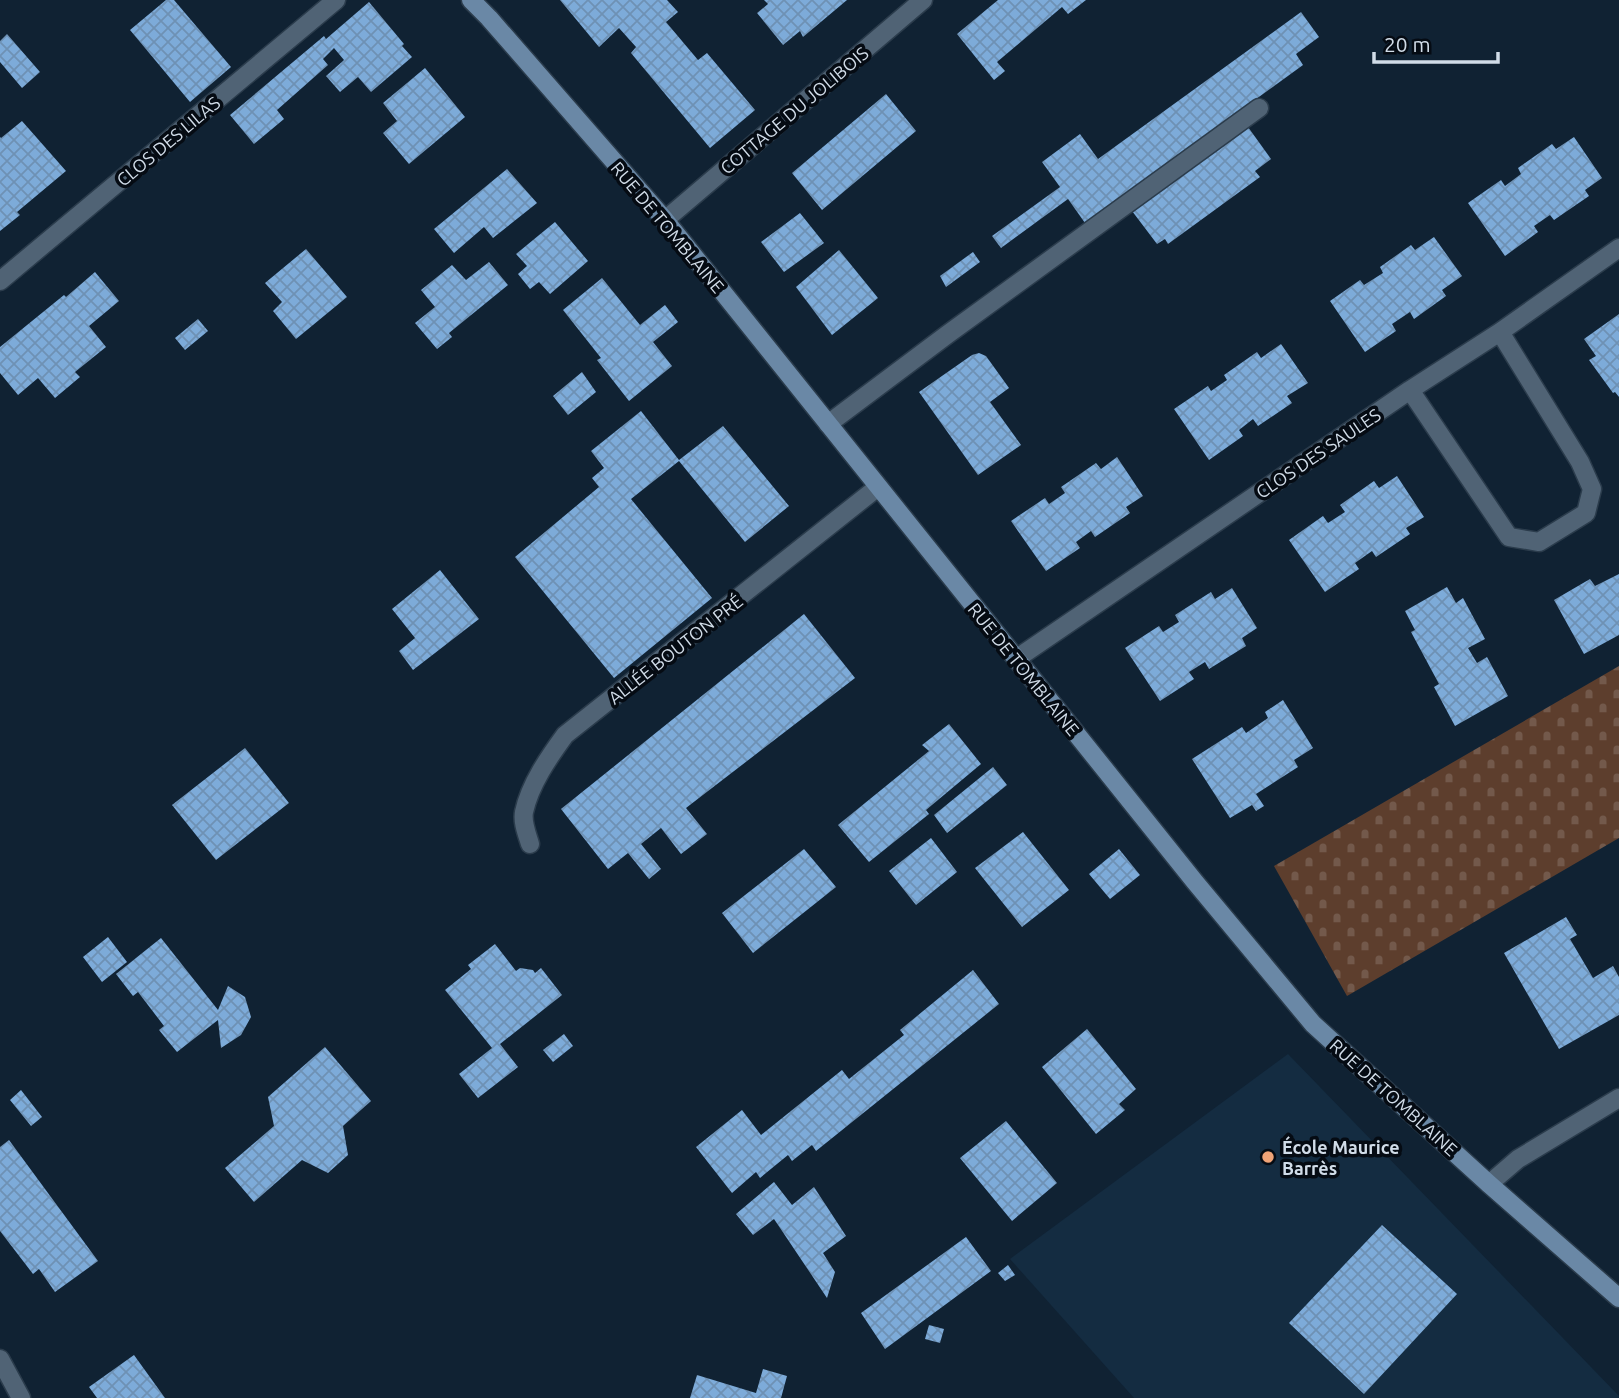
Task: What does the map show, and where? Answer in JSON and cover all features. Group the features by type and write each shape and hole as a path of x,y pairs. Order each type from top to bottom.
{"main road":[{"name":"RUE DE TOMBLAINE","path":"471,0 665,220 1195,882 1313,1024 1619,1298"}],"street":[{"name":"CLOS DES LILAS","path":"0,281 336,0"},
{"name":"COTTAGE DU JOLIBOIS","path":"665,220 923,0"},
{"path":"828,425 948,334 1259,108"},
{"name":"CLOS DES SAULES","path":"1016,659 1410,390 1500,332 1619,247"},
{"path":"1410,390 1509,537 1539,542 1586,513 1592,489 1580,462 1500,332"},
{"name":"ALLÉE BOUTON PRÉ","path":"530,844 523,814 542,770 565,735 878,487"},
{"path":"1489,1184 1518,1159 1619,1098"},
{"path":"0,1359 21,1398"}],"shaded area":[{"name":"École Maurice Barrès","path":"1288,1054 1619,1398 1134,1398 1010,1259"}],"green space":[{"path":"1619,666 1619,838 1347,996 1274,866"}],"building":[{"path":"166,0 174,0 231,67 190,102 130,30"},
{"path":"560,0 667,0 678,12 666,22 698,60 707,53 755,110 710,148 631,53 636,47 619,28 599,47"},
{"path":"764,0 847,0 803,37 800,31 783,45 757,13 768,4"},
{"path":"998,0 1086,0 1068,14 1062,7 997,62 1005,71 994,80 957,34"},
{"path":"369,2 412,57 371,92 358,77 340,92 326,76 344,60 334,48 323,59 328,65 277,110 284,119 254,144 230,115"},
{"path":"1301,12 1319,37 1296,54 1303,65 1085,223 1068,199 1001,248 992,236 1060,187 1042,162 1080,134 1098,159"},
{"path":"7,34 40,72 22,88 0,62 0,41"},
{"path":"425,68 465,117 409,164 383,133 397,121 383,103"},
{"path":"886,94 916,131 822,210 792,173"},
{"path":"22,121 66,171 17,212 20,215 0,231 0,137"},
{"path":"1248,127 1271,159 1255,171 1260,177 1168,244 1165,239 1157,244 1132,211"},
{"path":"1574,137 1602,178 1585,190 1589,196 1554,220 1550,215 1534,226 1538,232 1505,256 1468,203 1501,180 1505,186 1521,174 1518,168 1552,144 1556,149"},
{"path":"507,169 537,203 493,238 484,227 454,253 434,229"},
{"path":"800,213 824,243 784,272 761,242"},
{"path":"555,222 588,261 550,294 539,282 530,289 518,274 527,266 516,254"},
{"path":"1434,237 1462,276 1442,290 1446,296 1414,319 1410,312 1392,324 1396,331 1365,352 1330,301 1360,280 1364,285 1383,273 1380,267 1411,245 1415,250"},
{"path":"306,249 347,297 296,339 273,311 282,302 265,283"},
{"path":"839,250 878,298 832,335 796,287"},
{"path":"973,252 980,262 946,287 940,276"},
{"path":"489,262 508,285 449,333 452,337 437,349 415,323 435,307 421,290 452,265 466,280"},
{"path":"95,272 119,301 89,326 106,347 75,372 80,377 55,398 38,378 18,395 0,373 0,347"},
{"path":"602,278 640,325 665,305 678,322 653,342 672,366 629,401 597,360 601,358 563,310"},
{"path":"1619,314 1619,397 1613,393 1589,360 1596,356 1584,339"},
{"path":"198,319 208,331 185,350 175,338"},
{"path":"1281,344 1308,383 1287,396 1292,403 1258,426 1253,419 1239,430 1243,436 1209,460 1174,409 1208,386 1211,391 1227,380 1224,375 1257,352 1261,358"},
{"path":"979,353 986,356 1009,388 990,402 1021,445 978,475 919,392 972,355"},
{"path":"582,372 596,392 568,415 553,396"},
{"path":"641,411 679,460 723,426 789,506 745,542 679,461 631,499 712,598 614,678 515,557 599,487 592,478 604,468 591,451"},
{"path":"1117,457 1143,496 1126,507 1130,513 1095,537 1091,531 1076,542 1080,548 1046,571 1011,521 1045,498 1049,504 1065,493 1061,487 1096,463 1101,469"},
{"path":"1397,476 1424,517 1406,528 1410,534 1376,557 1372,551 1355,563 1359,569 1325,592 1289,540 1323,516 1328,523 1345,512 1340,505 1374,481 1379,488"},
{"path":"440,570 479,619 413,670 399,651 415,638 392,609"},
{"path":"1619,574 1619,635 1584,654 1554,600 1590,579 1595,586"},
{"path":"1447,587 1456,603 1463,598 1485,639 1468,648 1477,663 1487,657 1508,696 1455,726 1434,687 1439,684 1411,632 1415,630 1405,611"},
{"path":"1232,588 1257,628 1242,638 1246,646 1209,669 1205,662 1189,672 1194,679 1160,701 1125,648 1159,626 1163,632 1179,622 1175,615 1211,592 1215,599"},
{"path":"804,614 855,678 686,808 707,834 681,854 661,828 641,844 661,869 649,879 628,853 608,869 561,809"},
{"path":"1283,700 1313,748 1294,760 1298,767 1256,794 1264,806 1256,811 1252,805 1230,818 1192,759 1242,727 1246,733 1268,718 1265,712"},
{"path":"949,724 981,764 926,810 929,814 869,862 838,825 929,751 922,745"},
{"path":"245,748 289,803 216,860 172,805"},
{"path":"993,767 1007,785 947,833 934,815"},
{"path":"1023,832 1069,890 1022,927 975,868"},
{"path":"931,838 957,872 916,905 889,871"},
{"path":"804,849 836,887 753,953 722,913"},
{"path":"1119,849 1140,875 1110,899 1089,874"},
{"path":"1566,917 1577,935 1570,939 1593,978 1613,966 1619,977 1619,1015 1559,1049 1504,953"},
{"path":"108,937 127,962 102,982 83,957"},
{"path":"161,938 218,1010 228,986 245,997 251,1017 241,1035 221,1048 218,1020 177,1052 159,1030 164,1026 138,992 133,996 116,974"},
{"path":"495,944 516,971 520,968 533,970 535,973 541,968 562,995 500,1044 518,1067 478,1098 459,1074 492,1048 445,990 471,969 468,965"},
{"path":"973,970 999,1004 816,1151 812,1145 792,1161 788,1155 760,1178 756,1172 732,1193 696,1147 742,1110 761,1135 842,1070 849,1079 904,1035 900,1030"},
{"path":"1087,1029 1136,1089 1119,1104 1125,1110 1096,1134 1042,1067"},
{"path":"564,1034 573,1046 553,1062 543,1050"},
{"path":"325,1047 371,1101 343,1126 348,1155 328,1173 302,1160 254,1202 225,1168 274,1126 268,1097"},
{"path":"21,1090 42,1117 31,1126 10,1100"},
{"path":"1006,1121 1057,1183 1012,1221 960,1158"},
{"path":"9,1140 98,1261 55,1292 39,1269 33,1274 0,1231 0,1147"},
{"path":"774,1182 792,1205 814,1187 846,1236 823,1253 835,1272 827,1298 774,1219 753,1235 736,1214"},
{"path":"1382,1225 1457,1294 1364,1394 1289,1323"},
{"path":"966,1237 991,1271 885,1349 861,1313"},
{"path":"1008,1265 1015,1275 1005,1281 998,1273"},
{"path":"929,1325 944,1329 940,1343 925,1339"},
{"path":"134,1355 165,1398 97,1398 89,1387"},
{"path":"763,1369 787,1376 781,1398 690,1398 697,1375 756,1393"}],"place":[{"name":"École Maurice Barrès","path":"1268,1157"}]}
